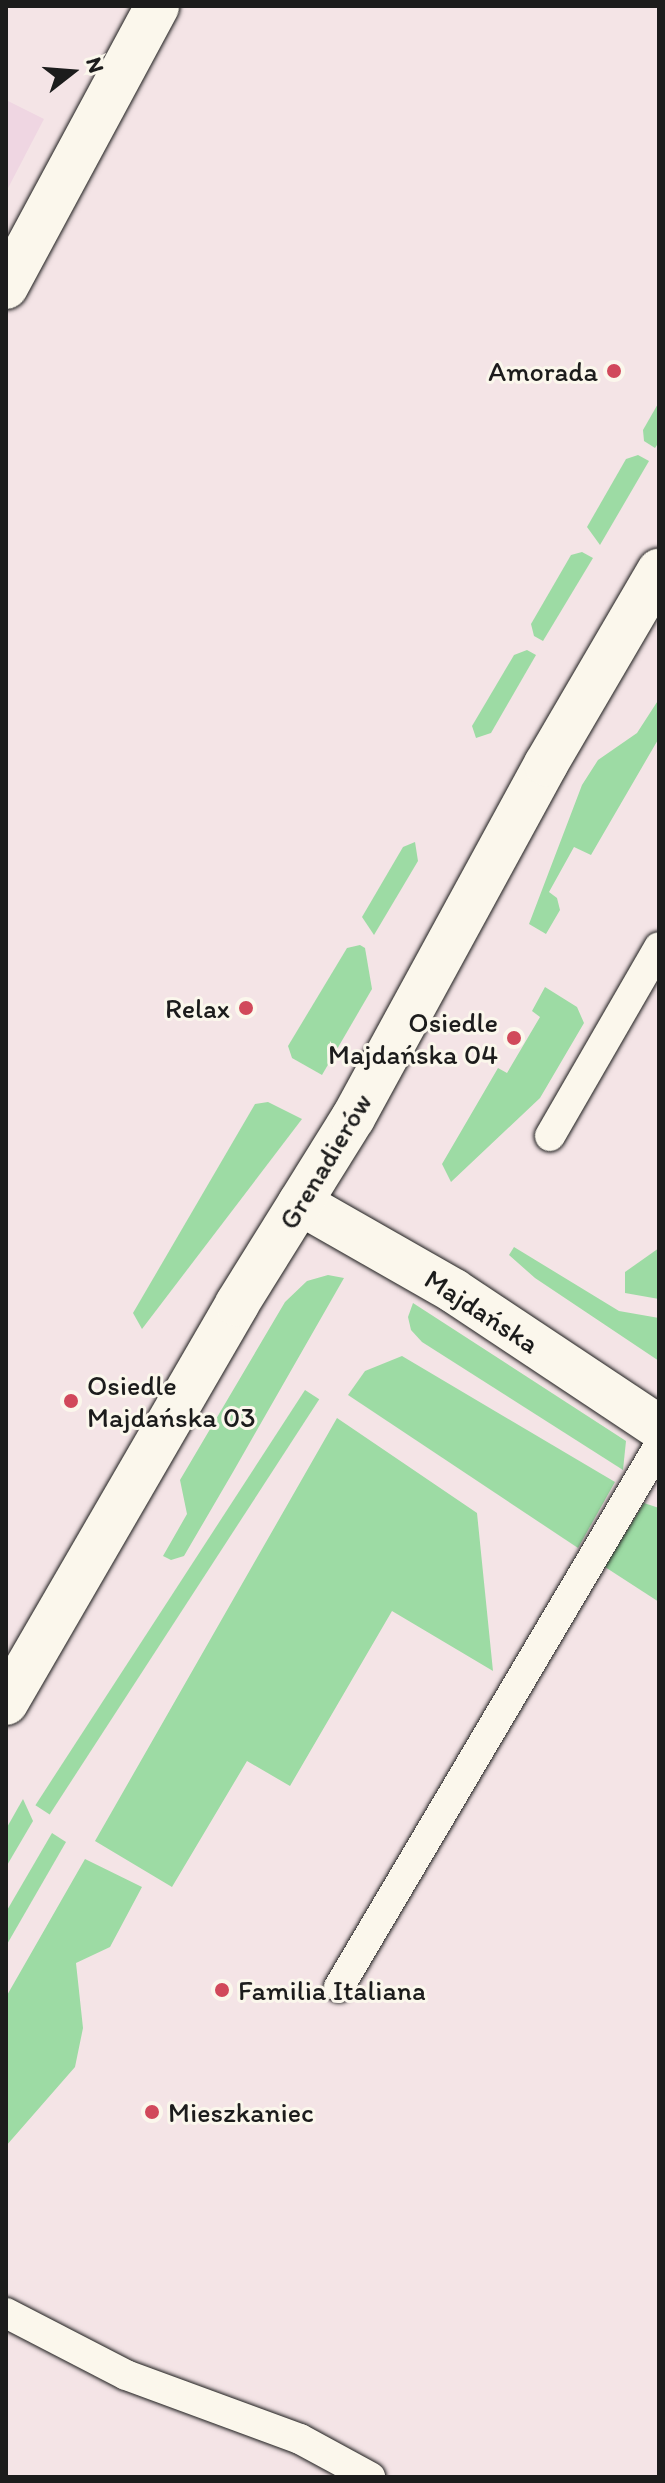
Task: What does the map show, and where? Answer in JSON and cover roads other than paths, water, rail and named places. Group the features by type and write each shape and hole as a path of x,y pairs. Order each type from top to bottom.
{"street":[{"path":"6,287 157,6"},
{"name":"Grenadierów","path":"6,1703 300,1203 659,571"},
{"name":"Majdańska","path":"300,1203 454,1291 659,1427"}],"lane":[{"path":"550,1136 659,947"},
{"path":"339,1987 659,1446"},
{"path":"6,2313 126,2375 300,2439 370,2477"}],"place":[{"name":"Amorada","path":"614,371"},
{"name":"Relax","path":"246,1008"},
{"name":"Osiedle Majdańska 04","path":"514,1038"},
{"name":"Osiedle Majdańska 03","path":"71,1401"},
{"name":"Familia Italiana","path":"222,1990"},
{"name":"Mieszkaniec","path":"152,2112"}]}
